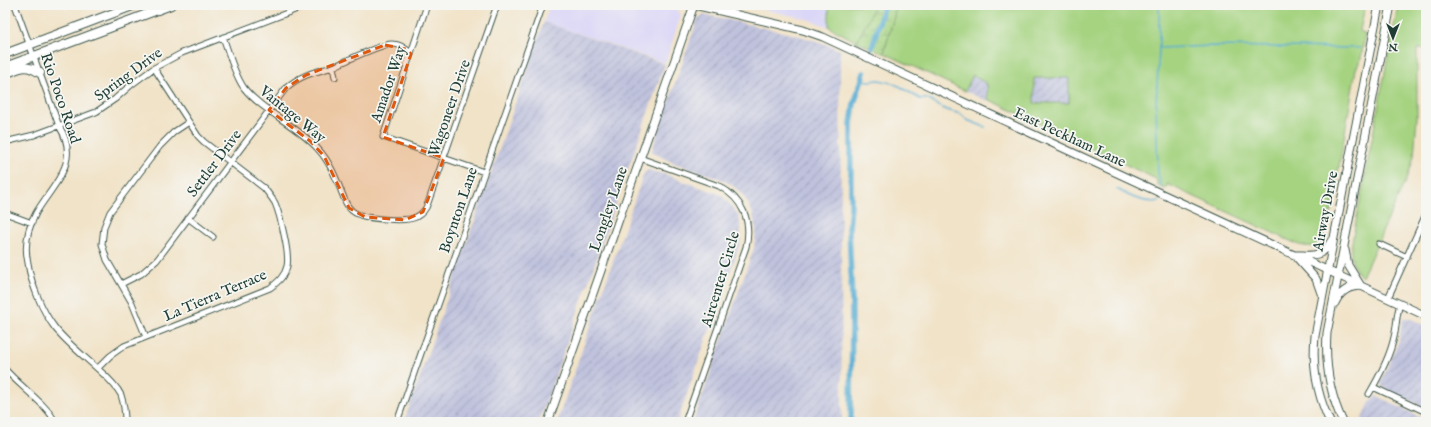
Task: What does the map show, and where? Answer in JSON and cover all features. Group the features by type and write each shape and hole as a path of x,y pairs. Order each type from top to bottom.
{"main road":[{"path":"5,54 135,5"},
{"path":"5,67 171,5"},
{"name":"Longley Lane","path":"548,422 694,5"},
{"name":"East Peckham Lane","path":"694,5 803,30 823,37 1426,316"},
{"name":"Airway Drive","path":"1330,422 1320,398 1314,366 1314,336 1379,5"},
{"name":"Airway Drive","path":"1342,422 1329,385 1326,359 1327,333 1392,5"},
{"path":"5,74 25,67 32,68 40,73"},
{"path":"1293,255 1320,254 1328,246 1334,236"},
{"path":"1346,236 1347,262 1361,286"},
{"path":"1293,255 1316,279 1320,288 1321,298"},
{"path":"1331,311 1338,297 1345,290 1352,286 1361,286"}],"street":[{"name":"Rio Poco Road","path":"15,5 67,144 67,160 65,168 36,214 32,223 27,242 27,262 44,309 55,328 111,380 120,394 125,410 125,422"},
{"name":"Spring Drive","path":"5,142 34,136 92,114 106,106 154,68 182,52 308,5"},
{"name":"Amador Way","path":"427,5 383,137 484,172"},
{"name":"Wagoneer Drive","path":"418,216 423,212 428,203 497,5"},
{"name":"Boynton Lane","path":"397,422 543,5"},
{"name":"Vantage Way","path":"223,37 238,78 243,86 254,99 310,141 324,156 333,171 346,203 354,212 365,216 405,220 418,216"},
{"name":"Settler Drive","path":"121,284 131,280 157,260 292,82 306,75 333,67 385,45 401,46 411,54"},
{"path":"333,67 335,77"},
{"name":"La Tierra Terrace","path":"98,368 117,350 270,288 281,279 287,267 287,252 274,202 264,188 204,142 189,122 154,68"},
{"path":"146,337 132,303 107,260 104,253 102,236 106,220 110,212 160,146 174,132 189,122"},
{"name":"Aircenter Circle","path":"640,158 719,186 726,190 733,195 742,207 748,222 748,239 746,247 685,422"},
{"path":"5,213 32,223"},
{"path":"1388,298 1426,214"},
{"path":"188,218 213,237"},
{"path":"1379,244 1407,257"},
{"path":"1369,394 1391,348 1397,312 1400,304"},
{"path":"5,369 49,412 55,422"},
{"path":"1373,387 1426,412"}],"highlighted area":[{"path":"385,45 406,49 411,54 383,137 444,158 423,212 405,220 365,217 349,208 324,156 310,141 269,110 286,88 306,75"}],"shaded area":[{"path":"550,5 665,5 677,9 681,15 665,63 544,22"},
{"path":"744,5 829,5 829,27 807,19"},
{"path":"704,15 796,35 840,50 842,422 693,422 754,248 756,231 753,214 748,203 741,193 731,184 716,177 674,163 652,152 698,18"},
{"path":"544,22 665,64 539,422 404,422"},
{"path":"973,74 987,84 988,101 965,91"},
{"path":"1034,78 1069,78 1069,103 1034,103"},
{"path":"648,170 667,175 721,195 733,207 739,217 741,229 740,243 677,422 557,422 644,173"},
{"path":"1404,318 1409,318 1426,326 1426,408 1382,387 1381,382 1399,341"},
{"path":"1377,396 1426,420 1426,422 1360,422 1372,399"}],"green space":[{"path":"829,5 874,5 857,42 829,27"},
{"path":"874,5 897,5 884,53 857,42"},
{"path":"897,5 1365,5 1360,31 1365,34 1361,59 1356,69 1330,219 1324,237 1313,246 1299,245 1167,184 1165,189 1158,186 1156,179 988,99 987,84 973,75 965,91 884,53","holes":["1034,78 1069,78 1069,103 1034,103"]},
{"path":"1398,5 1426,5 1426,48 1417,49 1417,118 1414,156 1409,173 1362,277 1356,271 1353,263 1351,247"}],"waterway":[{"path":"872,48 884,5"},
{"path":"1159,5 1159,48 1156,104 1158,173 1161,187"},
{"path":"1159,48 1213,46 1360,48"},
{"path":"851,422 852,300 849,228 851,207 851,124 854,104 864,73"},
{"path":"862,80 879,80 892,83 920,99 927,99 946,110 961,114 967,120 985,127"},
{"path":"1117,189 1132,197 1142,200 1153,202 1159,201"}]}
